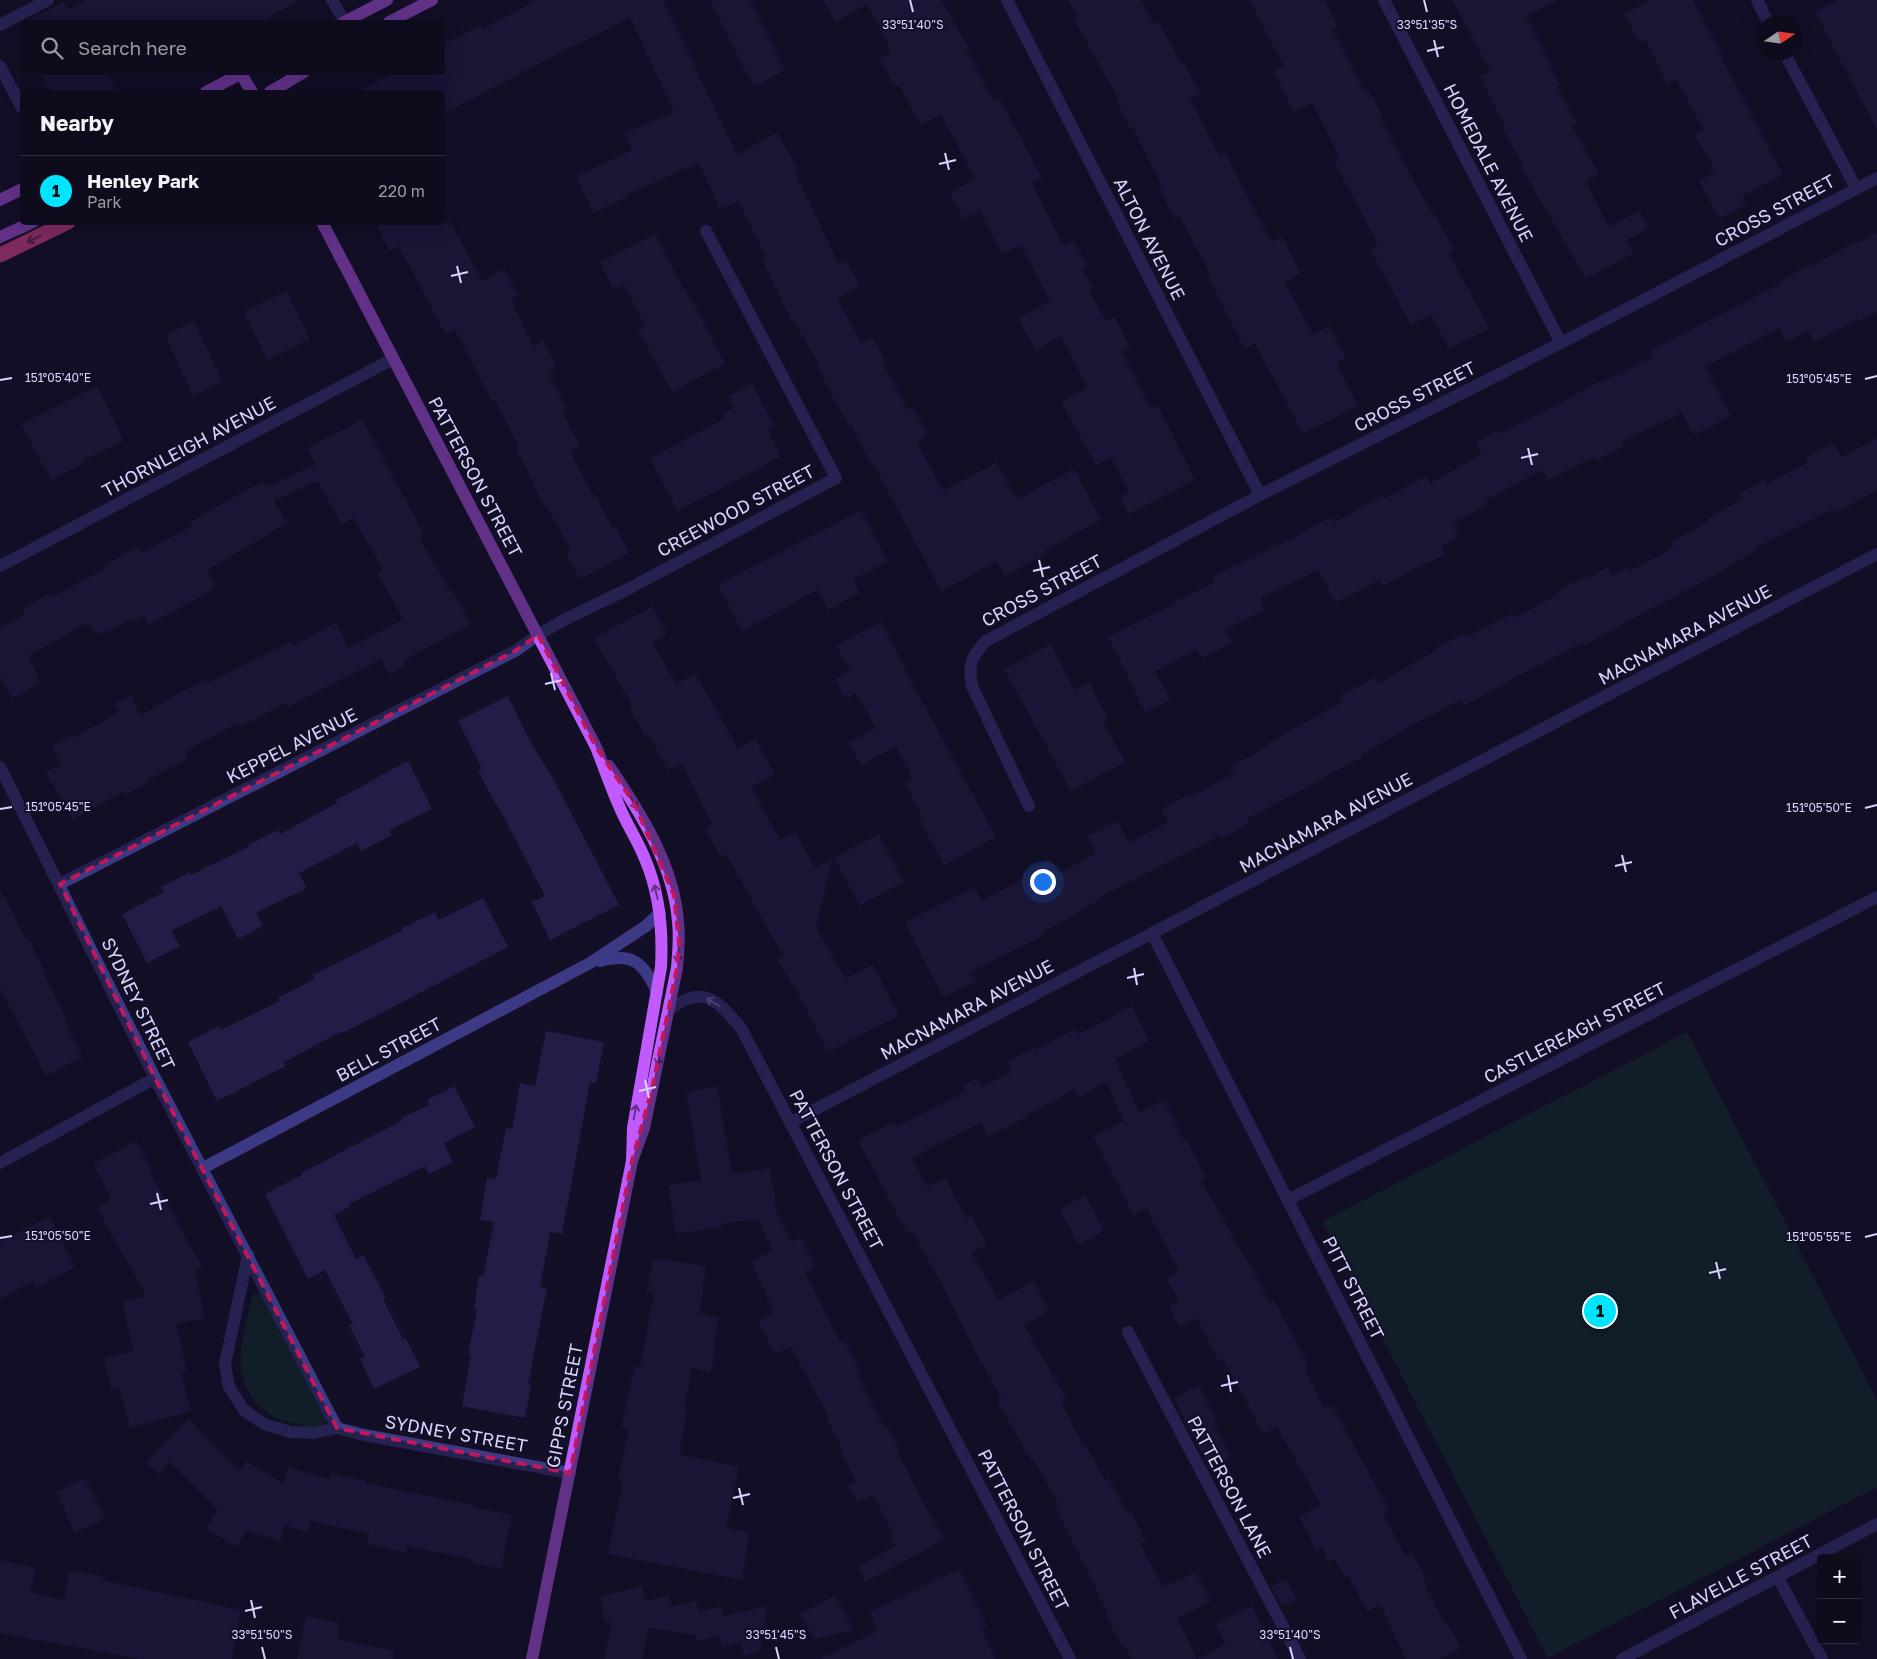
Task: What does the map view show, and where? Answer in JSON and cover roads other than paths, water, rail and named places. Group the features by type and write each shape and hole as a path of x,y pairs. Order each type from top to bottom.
{"highway":[{"path":"0,255 62,225"}],"main road":[{"path":"348,20 387,0"},
{"path":"393,20 432,0"},
{"path":"210,90 239,75"},
{"path":"244,75 251,90"},
{"path":"273,90 299,75"},
{"path":"0,200 20,190"},
{"path":"0,237 26,225"},
{"name":"PATTERSON STREET","path":"324,225 596,747 620,807 645,858 654,884 663,941 657,992"},
{"name":"PATTERSON STREET","path":"596,747 634,802 660,854 674,895 679,942 676,975 669,1010"},
{"name":"GIPPS STREET","path":"632,1161 632,1128 657,992"},
{"name":"GIPPS STREET","path":"532,1659 632,1161 644,1128 669,1010"}],"street":[{"path":"0,25 48,0"},
{"path":"332,0 343,20"},
{"name":"ALTON AVENUE","path":"1007,0 1260,495"},
{"name":"HOMEDALE AVENUE","path":"1384,0 1561,343"},
{"path":"1756,0 1764,15"},
{"path":"1788,60 1856,188"},
{"path":"0,66 20,104"},
{"name":"CROSS STREET","path":"1029,806 972,686 969,671 974,654 986,641 1260,495 1561,343 1877,178"},
{"name":"CREEWOOD STREET","path":"538,635 836,478 706,231"},
{"name":"THORNLEIGH AVENUE","path":"0,566 394,359"},
{"name":"MACNAMARA AVENUE","path":"791,1122 1877,554"},
{"name":"KEPPEL AVENUE","path":"60,884 515,651 538,635"},
{"name":"SYDNEY STREET","path":"0,767 60,884 155,1078 337,1428"},
{"name":"CASTLEREAGH STREET","path":"1288,1200 1877,897"},
{"name":"BELL STREET","path":"203,1168 590,963 646,926 660,913"},
{"name":"PITT STREET","path":"1152,933 1521,1659"},
{"name":"BELL STREET","path":"590,963 614,957 626,958 640,963 649,974 657,992"},
{"name":"PATTERSON STREET","path":"669,1010 678,1003 693,996 704,997 716,1003 741,1028 1070,1659"},
{"path":"0,1163 155,1078"},
{"name":"SYDNEY STREET","path":"248,1255 225,1364 229,1387 244,1410 264,1424 290,1432 314,1433 337,1428 570,1473"},
{"name":"PATTERSON LANE","path":"1128,1332 1300,1659"},
{"name":"FLAVELLE STREET","path":"1622,1659 1877,1524"},
{"path":"1778,1578 1822,1659"}],"place":[{"name":"Henley Park","path":"1600,1311"}]}
